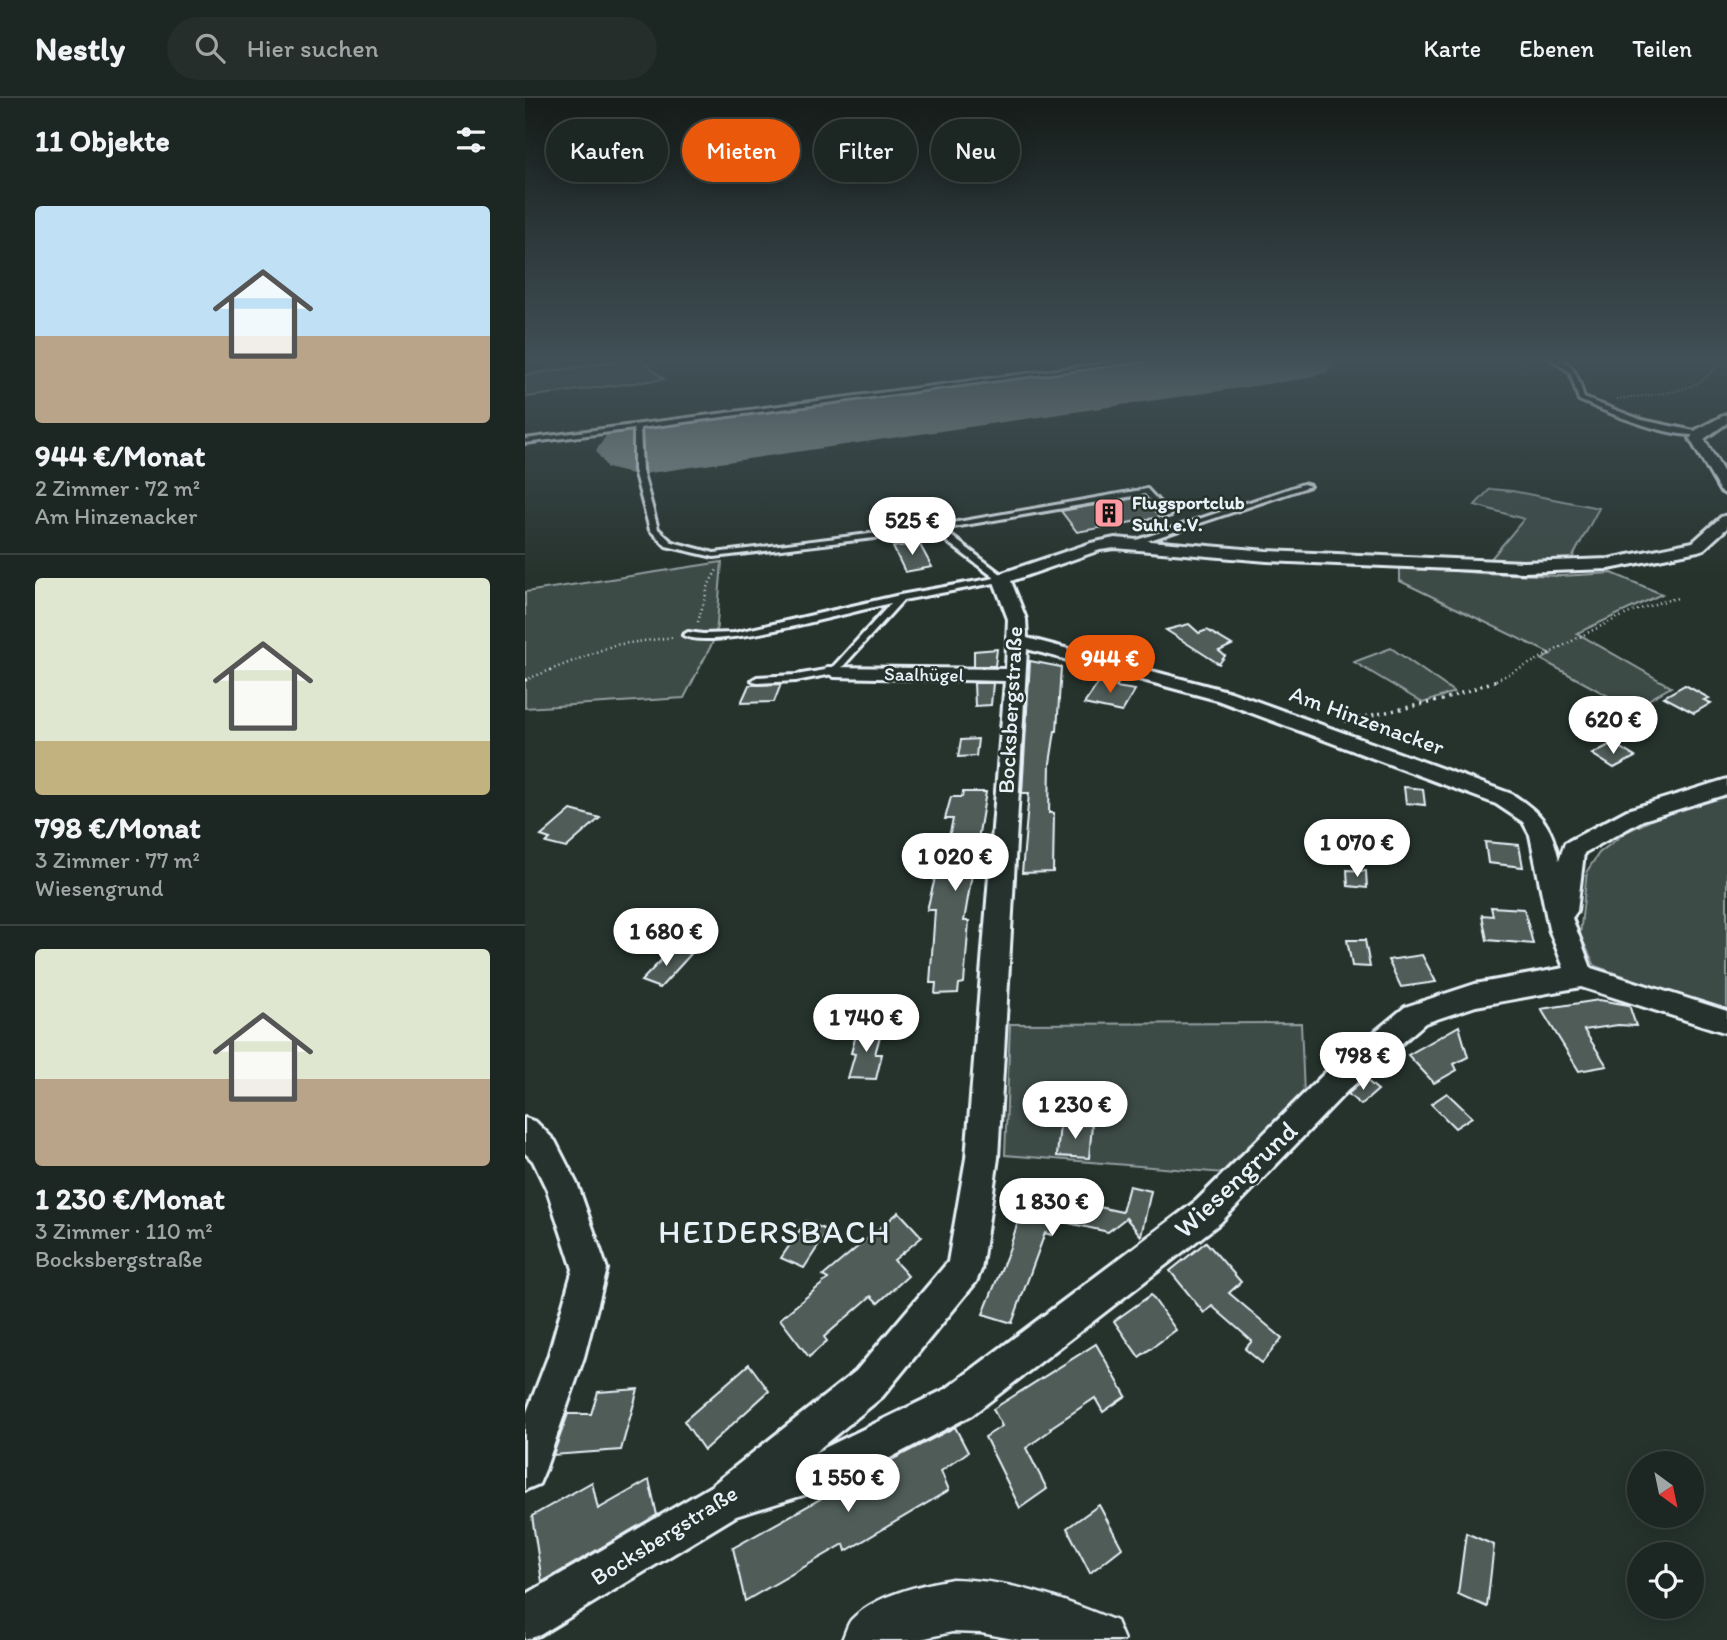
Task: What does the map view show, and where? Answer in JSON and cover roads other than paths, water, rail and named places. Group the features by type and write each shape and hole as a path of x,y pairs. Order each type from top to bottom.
{"street":[{"path":"1705,431 1697,439 1727,491"},
{"path":"1002,579 1097,547 1132,543 1267,556 1523,567 1609,564 1698,546 1727,520"},
{"name":"Bocksbergstraße","path":"525,1620 725,1500 869,1384 964,1270 982,1158 1018,641 1017,619 1002,579"},
{"name":"Am Hinzenacker","path":"1018,641 1224,696 1504,799 1531,817 1542,835 1562,929 1581,976"},
{"name":"Saalhügel","path":"834,671 1014,675"},
{"path":"1562,929 1573,849 1635,815 1727,786"},
{"name":"Wiesengrund","path":"725,1500 828,1469 959,1402 1208,1212 1337,1081 1415,1015 1475,995 1581,976 1608,982 1727,1022"},
{"path":"525,1132 544,1151 562,1186 590,1269 566,1356 525,1470"},
{"path":"869,1640 888,1624 939,1607 981,1604 1052,1623 1097,1640"}],"lane":[{"path":"525,441 600,431"},
{"path":"637,431 638,470 654,530 669,544 714,555 935,527 1147,491 1167,514"},
{"path":"1669,431 1701,433"},
{"path":"1132,543 1306,486"},
{"path":"935,527 1002,579"},
{"path":"688,635 703,638 734,636 900,598 1002,579"},
{"path":"757,680 796,678 834,671 900,598"}],"place":[{"name":"Flugsportclub Suhl e.V.","path":"1109,513"}],"district":[{"name":"HEIDERSBACH","path":"775,1232"}]}
